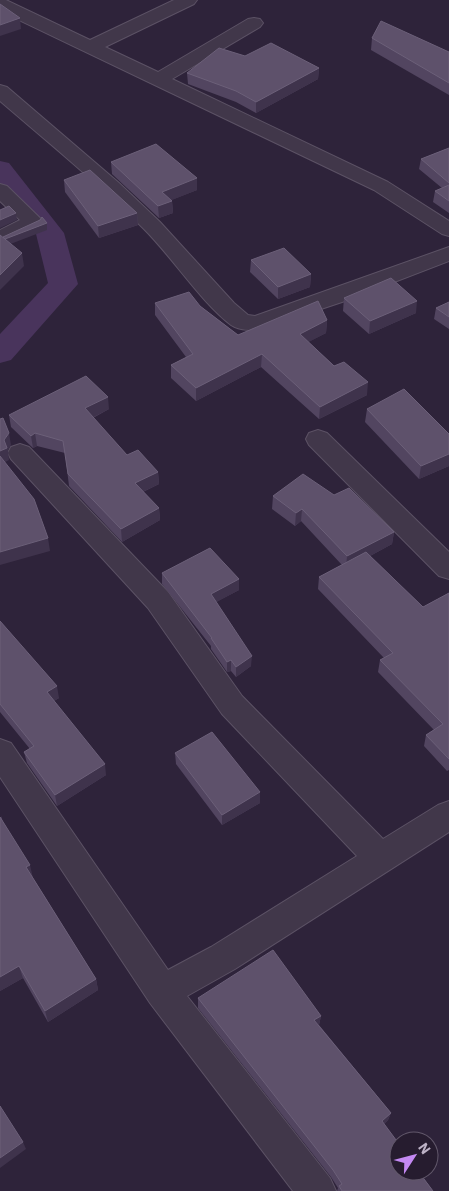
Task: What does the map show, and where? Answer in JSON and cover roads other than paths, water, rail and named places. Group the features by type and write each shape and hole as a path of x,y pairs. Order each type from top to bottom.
{"street":[{"path":"91,47 188,0"},
{"path":"0,4 381,186 449,230"},
{"path":"160,79 254,23"},
{"path":"0,91 112,186 153,226 226,308 241,321 256,323 337,296 449,254"},
{"path":"0,190 33,221 0,238"},
{"path":"318,440 449,569"},
{"path":"20,453 158,600 232,705 380,858"},
{"path":"0,752 162,991 317,1191"},
{"path":"162,991 223,958 449,814"}],"waterway":[{"path":"0,169 50,233 63,284 0,353"}]}
